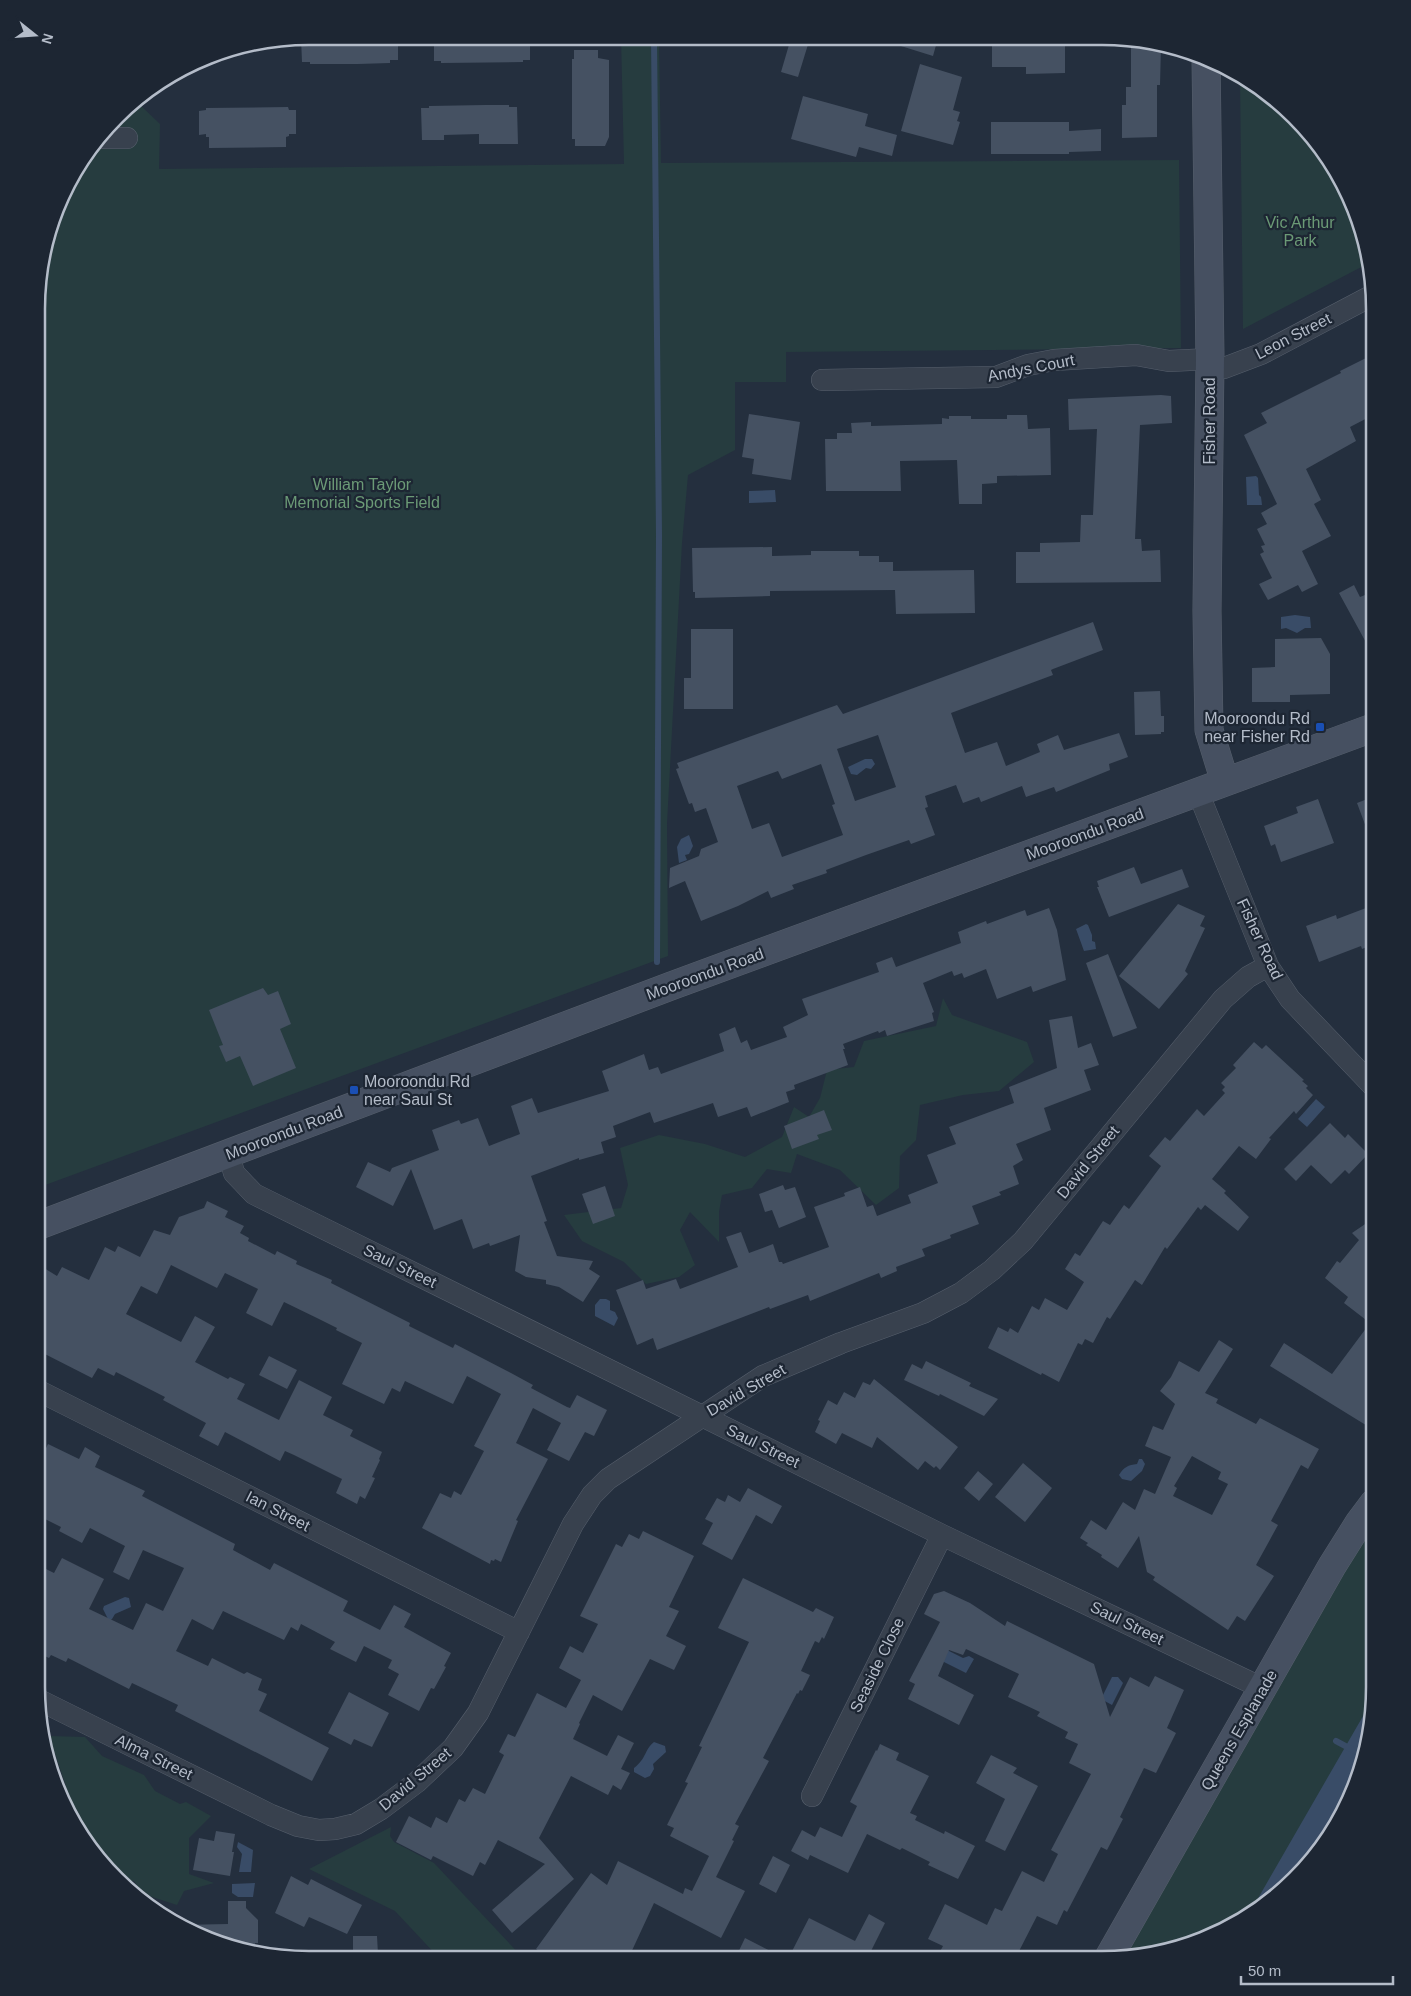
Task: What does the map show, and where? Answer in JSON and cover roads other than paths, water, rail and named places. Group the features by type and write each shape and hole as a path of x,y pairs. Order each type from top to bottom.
{"street":[{"name":"Fisher Road","path":"1206,66 1209,364 1207,611 1210,730 1225,782"},
{"path":"108,138 127,138"},
{"name":"Leon Street","path":"1209,364 1224,368 1262,354 1365,298"},
{"name":"Andys Court","path":"822,380 996,377 1028,365 1054,360 1136,355 1169,361 1209,364"},
{"name":"Mooroondu Road","path":"45,1223 671,986 1366,730"},
{"name":"Fisher Road","path":"1198,792 1268,966 1290,999 1366,1078"},
{"name":"David Street","path":"271,1815 298,1826 327,1829 356,1824 381,1809 417,1782 453,1748 478,1713 573,1524 592,1495 608,1479 764,1376 841,1343 923,1314 961,1293 992,1270 1023,1241 1223,999 1248,977 1268,966"},
{"name":"Saul Street","path":"230,1154 234,1173 254,1194 942,1535 1262,1688"},
{"name":"Ian Street","path":"45,1394 519,1632"},
{"name":"Queens Esplanade","path":"1113,1950 1332,1566 1366,1514"},
{"name":"Seaside Close","path":"812,1796 942,1535"},
{"name":"Alma Street","path":"46,1703 271,1815"}],"water":[{"path":"1256,476 1258,478 1259,495 1262,505 1247,505 1246,477"},
{"path":"775,490 776,502 749,503 749,491"},
{"path":"1295,615 1310,617 1311,628 1305,628 1297,633 1286,628 1281,629 1281,617"},
{"path":"865,759 872,759 875,764 871,769 866,768 857,775 851,774 848,767"},
{"path":"689,835 693,846 689,854 685,855 687,860 679,863 677,847 681,839"},
{"path":"1086,924 1092,935 1092,941 1095,942 1096,949 1084,951 1076,929"},
{"path":"1316,1099 1325,1107 1307,1127 1298,1119"},
{"path":"600,1299 610,1301 610,1310 615,1312 618,1318 614,1326 595,1316 595,1305"},
{"path":"1139,1459 1142,1459 1145,1464 1142,1471 1131,1481 1122,1479 1119,1475 1123,1470 1137,1464"},
{"path":"125,1597 129,1598 131,1607 115,1614 109,1621 103,1609 104,1606"},
{"path":"947,1650 963,1658 969,1656 974,1659 966,1673 942,1661"},
{"path":"1112,1677 1118,1677 1123,1683 1112,1705 1101,1699"},
{"path":"1364,1714 1361,1738 1352,1772 1331,1819 1311,1848 1289,1874 1257,1900"},
{"path":"654,1742 665,1746 666,1752 653,1764 654,1769 650,1776 645,1778 634,1772 634,1768"},
{"path":"238,1842 253,1850 251,1872 239,1872 242,1854 237,1847"},
{"path":"255,1883 253,1897 238,1897 232,1893 232,1884"}],"waterway":[{"path":"654,45 659,535 657,962"},
{"path":"1336,1741 1358,1753"}],"place":[{"name":"Mooroondu Rd near Fisher Rd","path":"1320,727"},
{"name":"Mooroondu Rd near Saul St","path":"354,1090"}],"park label":[{"name":"Vic Arthur Park","path":"1300,231"},
{"name":"William Taylor Memorial Sports Field","path":"362,493"}]}
